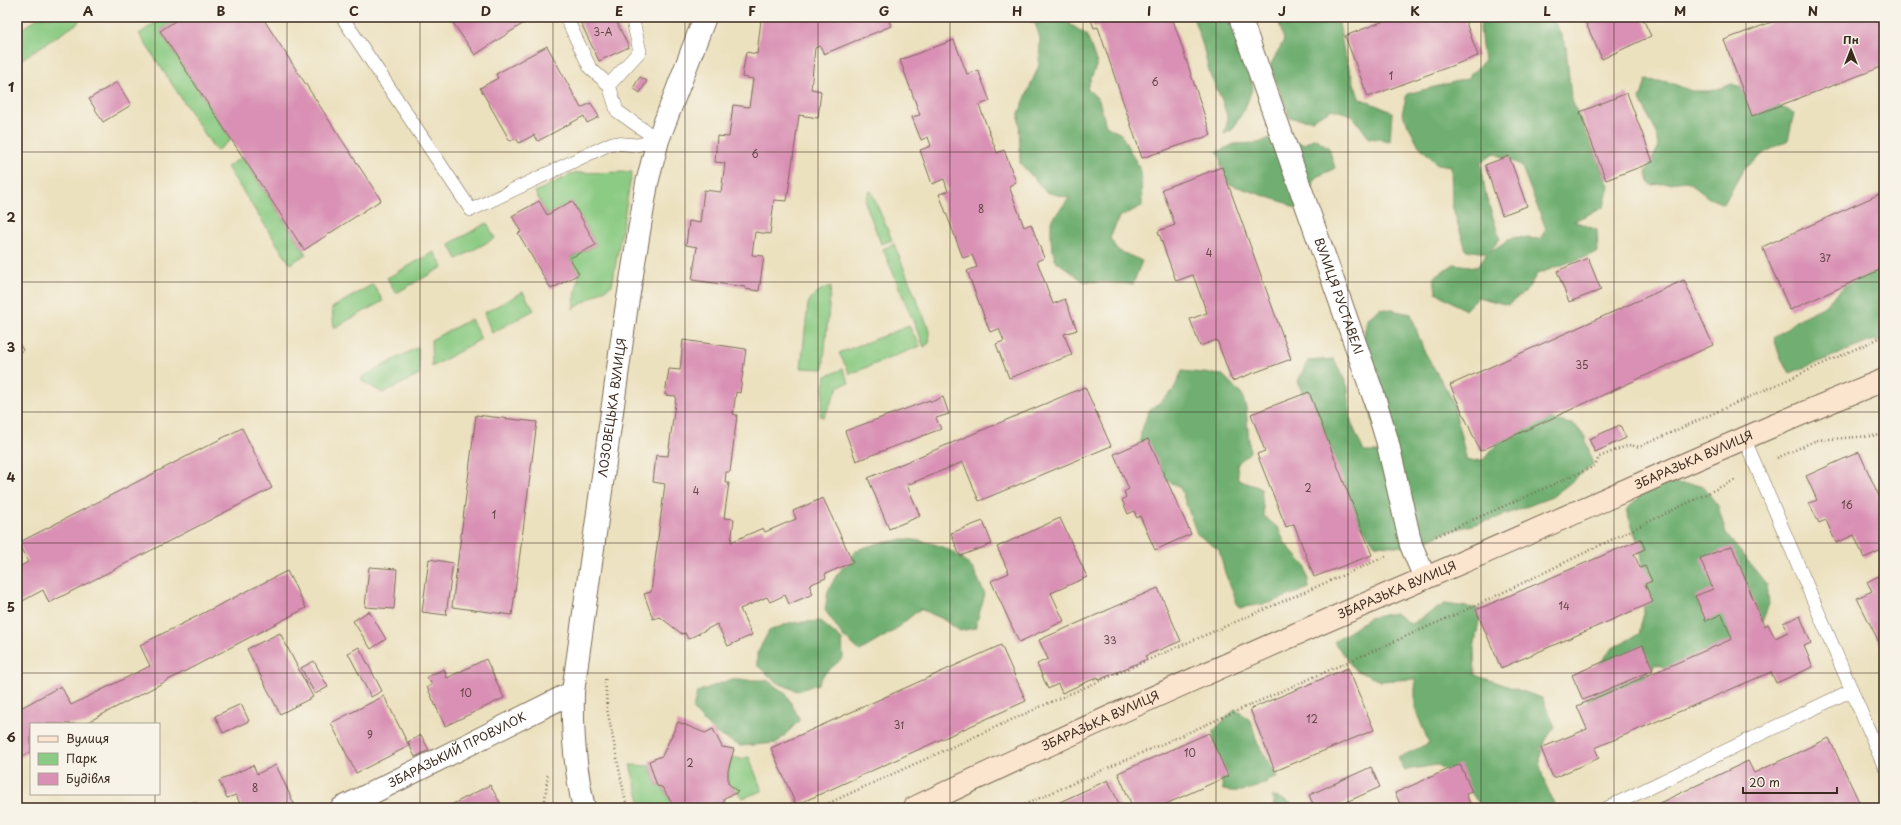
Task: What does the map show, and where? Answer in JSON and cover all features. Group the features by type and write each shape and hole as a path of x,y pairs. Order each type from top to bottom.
{"main road":[{"name":"ЗБАРАЗЬКА ВУЛИЦЯ","path":"914,808 1022,756 1425,578 1793,416 1884,380"}],"street":[{"name":"ЛОЗОВЕЦЬКА ВУЛИЦЯ","path":"584,808 580,791 572,726 573,692 626,310 647,184 658,140 705,17"},
{"name":"ВУЛИЦЯ РУСТАВЕЛІ","path":"1240,17 1374,397 1387,440 1411,545 1425,578"},
{"name":"ЗБАРАЗЬКИЙ ПРОВУЛОК","path":"342,808 573,692"}],"lane":[{"path":"342,17 471,210 612,143 637,146 658,140"},
{"path":"566,17 590,68 609,85 618,111 658,140"},
{"path":"609,85 640,51 632,17"},
{"path":"1744,438 1884,766"},
{"path":"1607,808 1852,690"}],"path":[{"path":"818,808 1042,706 1411,545 1446,532 1595,466 1598,457 1629,445 1639,447 1884,336"},
{"path":"1017,808 1477,605 1779,457 1817,440 1884,435"},
{"path":"607,709 627,808"}],"green space":[{"path":"39,17 79,17 78,23 17,62 17,32"},
{"path":"164,17 181,17 160,31 231,140 216,151 139,34"},
{"path":"1020,17 1069,17 1070,24 1087,35 1097,64 1087,88 1099,100 1106,126 1121,134 1141,171 1142,206 1119,217 1110,238 1117,250 1142,261 1133,284 1083,281 1055,260 1051,241 1051,221 1069,198 1046,192 1020,163 1019,113 1039,65 1040,38 1035,23"},
{"path":"1193,17 1231,17 1253,87 1245,108 1232,130 1224,134 1228,119 1222,100 1210,75 1203,46"},
{"path":"1273,17 1338,17 1344,52 1359,98 1392,112 1390,141 1369,138 1352,115 1332,109 1312,120 1290,118 1270,66 1284,40 1278,19"},
{"path":"1481,17 1549,17 1557,26 1566,47 1571,98 1609,186 1604,207 1574,221 1597,230 1598,252 1537,274 1527,290 1508,305 1478,297 1465,310 1436,292 1434,277 1454,264 1477,267 1487,253 1466,250 1452,205 1451,166 1437,164 1419,146 1402,113 1407,94 1466,79 1484,61 1480,29","holes":["1493,153 1521,165 1546,229 1540,239 1513,237 1489,252 1500,239 1486,196 1481,163"]},
{"path":"1646,80 1669,82 1691,91 1711,91 1732,84 1758,92 1779,106 1794,113 1788,140 1764,153 1743,170 1724,204 1709,198 1687,181 1652,185 1649,182 1646,172 1658,148 1656,131 1640,100"},
{"path":"1273,136 1304,144 1315,138 1329,148 1335,168 1315,178 1306,214 1286,203 1220,181 1221,158 1217,152 1234,144 1259,143"},
{"path":"242,157 306,254 290,264 227,167"},
{"path":"632,172 612,285 573,309 579,274 570,258 596,245 572,201 547,215 535,192 574,173"},
{"path":"871,191 892,240 881,244 865,202 868,193"},
{"path":"487,223 495,238 457,259 449,244"},
{"path":"894,244 930,332 929,343 924,347 883,249"},
{"path":"434,252 443,267 396,293 387,278"},
{"path":"1884,271 1884,342 1874,340 1790,373 1780,357 1774,338 1798,319 1823,307 1857,274"},
{"path":"373,284 383,301 334,328 332,308"},
{"path":"831,286 823,369 801,368 808,304 817,292"},
{"path":"523,292 534,310 492,333 484,313"},
{"path":"1381,308 1411,314 1423,349 1452,399 1467,461 1483,460 1508,431 1547,418 1575,425 1585,437 1593,465 1552,497 1491,520 1446,532 1411,547 1375,545 1334,486 1298,381 1308,361 1334,359 1348,387 1351,422 1364,452 1380,452 1359,363 1367,319"},
{"path":"471,319 481,339 432,367 431,340"},
{"path":"909,326 920,346 850,374 839,353"},
{"path":"418,347 419,375 383,393 362,381 362,377"},
{"path":"843,369 849,383 839,386 824,417 820,416 826,376"},
{"path":"1182,371 1223,375 1242,395 1246,408 1250,452 1237,464 1238,480 1261,488 1264,516 1278,528 1285,543 1306,567 1309,588 1270,603 1239,608 1225,573 1219,550 1197,534 1180,487 1146,470 1139,459 1141,433 1148,412 1173,391"},
{"path":"1671,483 1702,485 1718,506 1726,534 1767,585 1769,604 1757,635 1680,675 1656,664 1629,697 1590,704 1575,681 1603,660 1611,649 1639,634 1644,612 1641,551 1626,510 1650,486"},
{"path":"905,539 923,541 940,546 956,554 970,566 977,576 985,594 975,628 960,631 941,618 920,609 892,632 860,651 843,636 825,610 828,591 836,576 857,550 879,543"},
{"path":"1445,604 1481,609 1474,649 1475,675 1542,698 1555,727 1547,737 1540,755 1542,773 1554,803 1549,808 1482,808 1463,781 1437,765 1405,770 1398,758 1429,743 1415,709 1415,679 1380,681 1355,670 1334,642 1369,618 1395,613 1411,624"},
{"path":"820,621 842,640 843,658 824,674 818,684 797,691 776,682 757,665 757,653 769,631 789,623"},
{"path":"729,680 767,680 786,694 800,720 777,743 740,746 714,732 693,710 697,692"},
{"path":"1235,709 1251,721 1257,742 1277,777 1251,789 1231,791 1223,790 1213,731"},
{"path":"732,757 741,759 749,757 762,791 743,798 728,783 728,771"},
{"path":"630,765 650,766 657,786 662,787 670,800 669,808 642,808"},
{"path":"1273,796 1301,807 1304,808 1274,808"}],"building":[{"path":"181,17 262,17 381,200 304,250 160,31"},
{"path":"449,17 533,17 475,55"},
{"path":"578,17 614,17 629,47 599,61"},
{"path":"768,17 887,17 891,26 824,54 820,46 815,48 811,89 821,91 818,118 799,115 787,201 774,200 770,234 755,232 752,255 764,256 759,291 745,289 745,287 692,280 697,247 686,245 689,221 700,223 704,190 721,192 725,163 715,162 717,136 729,137 733,105 749,107 753,79 742,77 746,52 757,54 761,20"},
{"path":"1090,17 1172,17 1211,135 1142,158 1098,27 1094,28"},
{"path":"1394,17 1464,17 1478,56 1368,97 1345,36"},
{"path":"1583,17 1642,17 1651,36 1602,59"},
{"path":"1785,17 1884,17 1884,66 1752,116 1724,40"},
{"path":"954,40 967,74 978,70 990,101 979,105 997,153 1004,150 1016,182 1009,186 1024,227 1031,224 1044,258 1037,261 1053,304 1065,299 1077,330 1064,334 1072,355 1009,378 996,344 1004,341 999,329 990,332 967,271 977,267 972,255 963,258 939,194 948,191 944,179 932,184 920,150 931,146 928,137 921,140 912,117 920,115 900,60"},
{"path":"547,46 581,108 591,103 599,117 587,123 584,116 538,141 534,135 519,143 516,138 510,141 480,88 498,78 496,74"},
{"path":"640,77 647,81 640,93 633,88"},
{"path":"117,82 131,105 103,122 89,99"},
{"path":"1627,93 1653,162 1606,180 1580,112"},
{"path":"1509,156 1527,206 1502,215 1485,165"},
{"path":"1222,167 1291,359 1232,381 1217,340 1200,346 1190,319 1207,313 1193,275 1176,281 1158,231 1175,225 1162,189"},
{"path":"1884,192 1884,268 1790,310 1762,247"},
{"path":"539,201 547,215 572,201 596,245 570,258 579,274 551,289 518,233 521,232 512,216"},
{"path":"1588,258 1601,290 1569,302 1557,271"},
{"path":"1684,280 1713,345 1480,451 1450,385"},
{"path":"17,340 23,350 17,354"},
{"path":"683,340 746,349 740,393 736,392 733,414 737,415 730,472 726,472 725,483 729,483 724,518 734,519 731,542 763,528 765,532 796,519 793,511 823,498 853,562 825,574 826,578 809,585 813,594 789,604 785,595 770,602 767,597 740,609 752,635 728,646 717,624 688,639 685,633 682,634 660,617 653,619 644,594 651,592 665,484 653,482 656,455 668,456 676,396 665,395 669,369 680,370"},
{"path":"1085,387 1111,446 979,501 963,462 907,485 920,516 889,529 868,478"},
{"path":"1309,392 1372,555 1314,577 1294,524 1286,527 1257,454 1265,451 1251,414"},
{"path":"943,397 949,414 936,418 941,429 856,461 845,431 930,400 931,402"},
{"path":"476,415 537,422 512,615 452,607"},
{"path":"1620,425 1626,438 1595,452 1589,439"},
{"path":"242,428 272,488 49,603 43,590 17,604 17,568 28,562 18,543"},
{"path":"1148,439 1191,534 1155,550 1140,516 1137,518 1134,511 1128,514 1122,500 1126,497 1124,492 1129,489 1114,454"},
{"path":"1859,452 1884,507 1884,522 1881,523 1884,530 1884,549 1864,558 1854,535 1836,543 1826,520 1819,523 1809,503 1817,500 1806,476"},
{"path":"1060,518 1087,577 1051,593 1064,621 1019,642 991,581 1009,573 997,547"},
{"path":"983,521 992,544 960,556 951,533"},
{"path":"1641,539 1645,549 1634,554 1640,568 1645,566 1652,581 1645,584 1653,602 1501,668 1476,610"},
{"path":"1732,546 1764,626 1768,624 1775,638 1788,632 1783,623 1800,616 1811,643 1804,646 1813,667 1776,683 1771,672 1595,748 1599,758 1553,778 1541,748 1587,729 1577,706 1732,639 1722,614 1706,621 1695,596 1713,589 1700,558"},
{"path":"429,559 453,563 446,615 422,612"},
{"path":"369,567 397,569 394,609 365,607"},
{"path":"287,571 306,608 86,723 30,723 30,752 17,759 17,710 61,686 71,705 150,666 140,645"},
{"path":"1884,573 1884,652 1857,598 1872,591 1867,582"},
{"path":"1158,588 1181,641 1145,656 1147,659 1099,680 1098,677 1062,693 1058,684 1048,689 1037,664 1048,659 1039,640"},
{"path":"369,611 386,639 371,649 353,621"},
{"path":"280,633 313,697 280,714 247,649"},
{"path":"1001,645 1026,701 796,805 771,748"},
{"path":"1643,645 1653,670 1583,700 1572,675"},
{"path":"359,647 382,691 371,697 348,653"},
{"path":"486,659 504,698 445,726 427,687 432,685 427,677 444,669 447,678"},
{"path":"314,661 328,687 315,694 301,668"},
{"path":"1348,668 1374,730 1275,771 1250,709"},
{"path":"384,696 409,746 356,773 331,723"},
{"path":"241,704 249,721 223,733 215,716"},
{"path":"678,722 705,733 713,729 722,747 734,749 728,771 728,783 738,792 724,798 724,803 713,808 675,808 662,787 657,786 649,761 662,756"},
{"path":"1209,733 1228,776 1157,808 1133,808 1118,773"},
{"path":"421,735 429,750 415,757 408,742"},
{"path":"1829,738 1862,808 1649,808 1748,761 1754,773"},
{"path":"1460,764 1472,792 1466,794 1472,808 1402,808 1395,793"},
{"path":"253,765 257,774 276,765 296,808 242,808 236,795 227,798 219,781"},
{"path":"1371,767 1380,787 1333,808 1315,808 1309,795"},
{"path":"1108,780 1121,808 1052,808 1051,806"},
{"path":"490,785 503,808 445,808"},
{"path":"194,802 197,808 183,808"}]}
